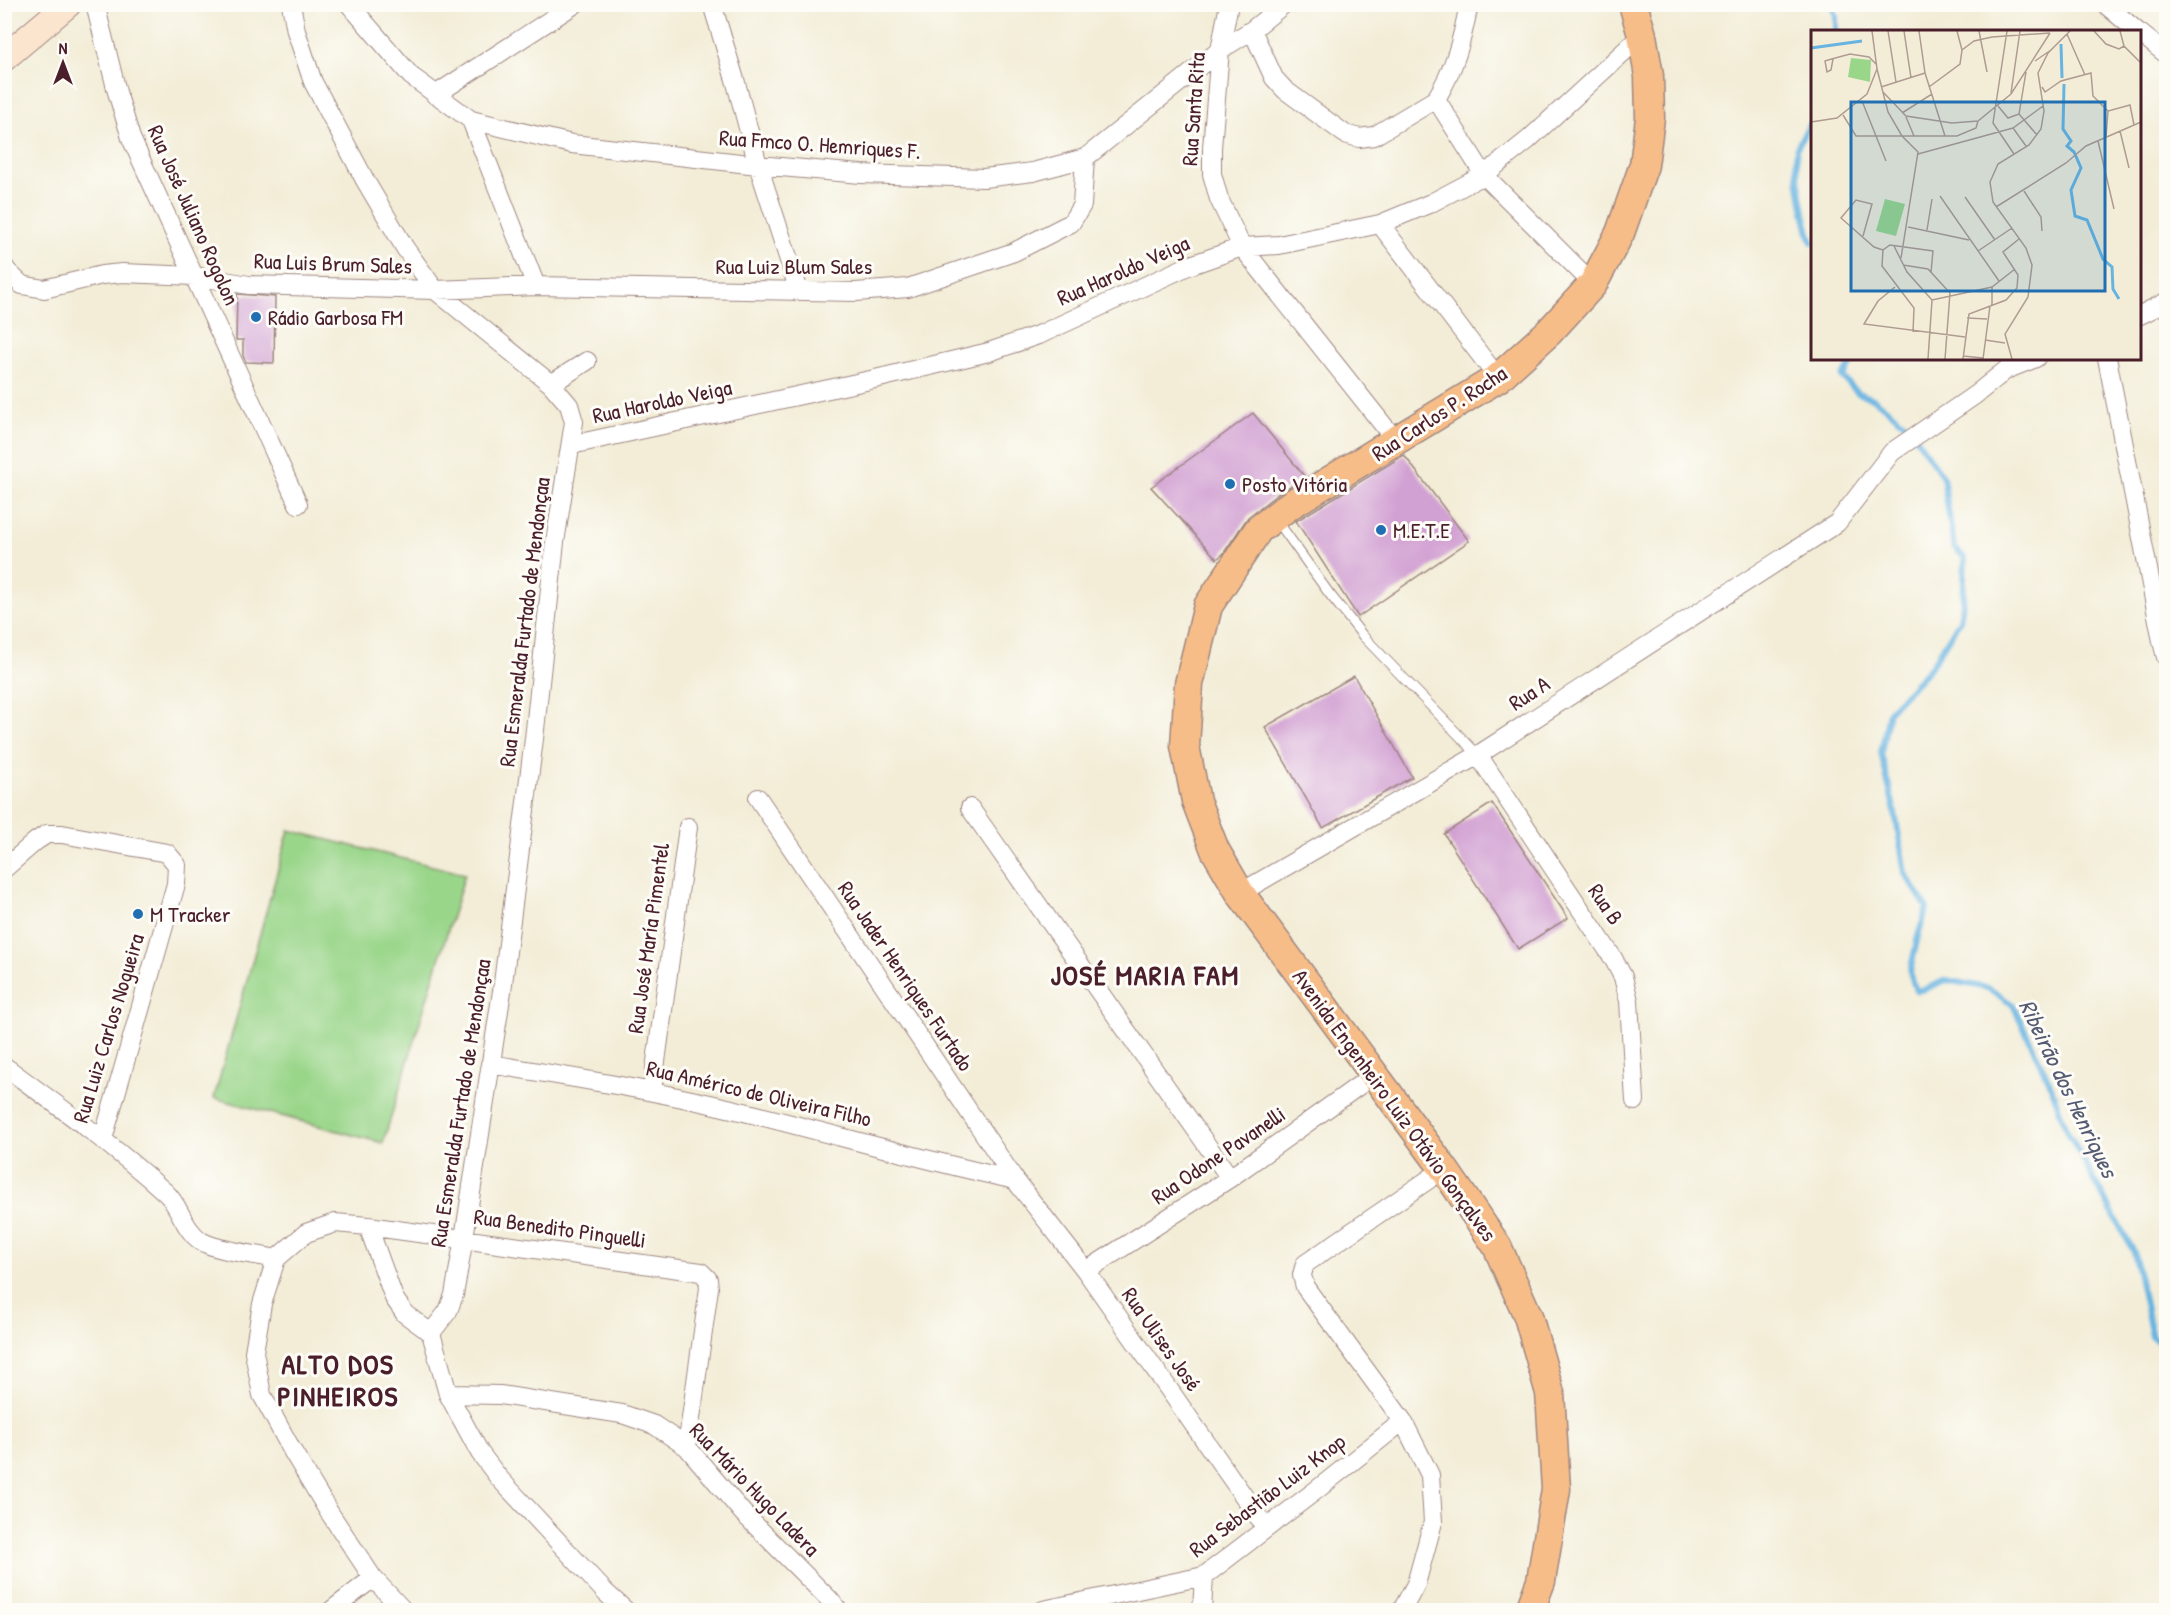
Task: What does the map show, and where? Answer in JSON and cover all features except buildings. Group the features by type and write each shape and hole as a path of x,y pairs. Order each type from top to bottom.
{"main road":[{"name":"Rua Carlos P. Rocha","path":"1240,892 1215,850 1196,801 1185,746 1189,684 1208,606 1258,530 1290,505 1498,378 1549,332 1593,284 1620,233 1644,165 1650,118 1649,76 1642,34 1633,4"},
{"name":"Avenida Engenheiro Luiz Otávio Gonçalves","path":"1240,892 1444,1169 1497,1246 1528,1316 1550,1393 1556,1489 1541,1581 1530,1611"}],"street":[{"path":"4,58 68,4"},
{"name":"Rua José Juliano Rogolon","path":"95,4 131,138 298,504"},
{"name":"Rua Esmeralda Furtado de Mendonçaa","path":"291,4 296,31 313,82 382,211 405,248 435,290 551,384 569,405 574,422 555,542 534,739 502,991 464,1238 454,1295 448,1311 431,1333"},
{"name":"Rua Fmco O. Hemriques F.","path":"349,4 411,76 471,120 572,144 861,174 984,178 1033,172 1084,158 1220,50 1252,30 1284,4"},
{"path":"435,95 575,4"},
{"path":"712,4 758,165 799,291"},
{"name":"Rua Santa Rita","path":"1229,4 1220,50 1212,148 1212,174 1219,199 1242,247 1396,441"},
{"path":"1252,30 1274,78 1285,90 1345,134 1359,138 1374,136 1436,99 1457,57 1469,4"},
{"path":"2105,4 2137,30"},
{"name":"Rua Haroldo Veiga","path":"571,445 989,352 1041,334 1188,266 1242,247 1279,245 1380,224 1431,203 1484,175 1528,140 1642,34"},
{"path":"2141,34 2166,54"},
{"path":"1436,99 1484,175 1593,284"},
{"path":"471,120 537,286"},
{"name":"Rua Luiz Blum Sales","path":"435,290 537,286 856,292 909,288 1014,252 1071,223 1082,205 1084,158"},
{"path":"1380,224 1498,378"},
{"name":"Rua Luis Brum Sales","path":"4,266 7,272 22,285 44,289 102,274 122,273 195,276 249,285 435,290"},
{"path":"2141,314 2166,302"},
{"name":"Rua A","path":"1240,892 1478,755 1837,523 1892,452 1975,395 2006,370 2031,360"},
{"path":"2108,360 2166,657"},
{"path":"551,384 587,361"},
{"name":"Rua B","path":"1478,755 1613,958 1623,977 1629,1001 1635,1101"},
{"name":"Rua Jader Henriques Furtado","path":"758,798 1015,1180"},
{"path":"970,808 1230,1178"},
{"name":"Rua José María Pimentel","path":"652,1091 688,827"},
{"name":"Rua Luiz Carlos Nogueira","path":"4,869 46,834 62,834 166,853 177,865 176,884 104,1139 4,1066"},
{"name":"Rua Américo de Oliveira Filho","path":"490,1064 652,1091 732,1109 965,1170 1015,1180"},
{"name":"Rua Odone Pavanelli","path":"1086,1271 1230,1178 1375,1074"},
{"path":"104,1139 169,1196 185,1224 199,1240 216,1248 276,1259 262,1304 254,1352 262,1395 329,1512 373,1578 403,1611"},
{"path":"1402,1611 1416,1584 1433,1522 1430,1475 1403,1421 1305,1287 1302,1275 1305,1264 1444,1169"},
{"name":"Rua Ulises José","path":"1015,1180 1086,1271 1266,1528"},
{"name":"Rua Benedito Pinguelli","path":"276,1259 306,1233 335,1223 464,1238 701,1272 708,1279 709,1288 687,1447"},
{"path":"368,1226 394,1298 405,1314 431,1333 448,1394 480,1453 499,1478 625,1611"},
{"name":"Rua Mário Hugo Ladera","path":"448,1394 500,1395 622,1414 654,1425 687,1447 743,1513 829,1599 838,1611"},
{"name":"Rua Sebastião Luiz Knop","path":"1043,1611 1204,1576 1403,1421"},
{"path":"1202,1611 1204,1576"},
{"path":"332,1611 373,1578"}],"lane":[{"path":"1275,517 1328,592 1364,636 1478,755"}],"green space":[{"path":"289,830 465,874 383,1143 214,1098"}],"waterway":[{"name":"Ribeirão dos Henriques","path":"1831,4 1836,16 1836,30"},
{"name":"Ribeirão dos Henriques","path":"1811,124 1799,143 1797,153 1801,193 1811,239"},
{"name":"Ribeirão dos Henriques","path":"1854,360 1842,377 1858,393 1874,399 1908,426 1943,477 1954,547 1965,558 1960,620 1930,668 1889,711 1881,753 1895,812 1905,873 1927,908 1910,972 1916,991 1946,980 1988,988 2013,1005 2049,1081 2066,1129 2134,1252 2152,1337 2166,1346"}],"place":[{"name":"Rádio Garbosa FM","path":"256,317"},
{"name":"Posto Vitória","path":"1230,484"},
{"name":"M.E.T.E","path":"1381,530"},
{"name":"M Tracker","path":"138,914"}],"district":[{"name":"JOSÉ MARIA FAM","path":"1145,975"},
{"name":"ALTO DOS PINHEIROS","path":"338,1380"}]}
